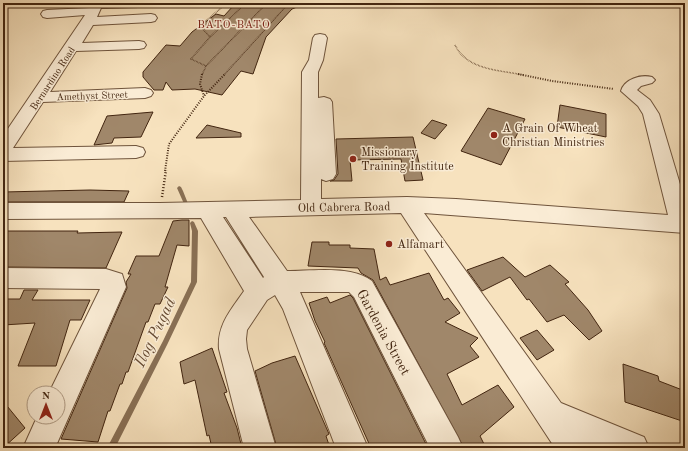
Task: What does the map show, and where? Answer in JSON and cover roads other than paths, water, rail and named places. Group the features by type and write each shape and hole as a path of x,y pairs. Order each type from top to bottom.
{"street":[{"path":"47,14 94,10 138,3"},
{"path":"94,10 151,18"},
{"name":"Bernardino Road","path":"3,150 40,97 94,10"},
{"path":"318,207 310,72 316,60 320,38"},
{"path":"72,47 139,45"},
{"path":"647,80 635,83 630,87 629,91 644,103 651,114 683,225"},
{"name":"Amethyst Street","path":"40,97 145,93"},
{"path":"318,207 326,133 323,95"},
{"path":"3,155 136,152"},
{"path":"407,205 574,448"},
{"name":"Old Cabrera Road","path":"3,211 233,210 407,205 456,207 683,225"},
{"path":"207,210 269,287 294,304 352,448"},
{"path":"233,210 253,242 269,287"},
{"path":"3,278 106,279 113,281 114,287 66,390"},
{"name":"Gardenia Street","path":"269,287 348,282 357,284 363,289 447,448"},
{"path":"260,448 233,350 232,339 235,326 269,287"},
{"path":"549,413 633,448"},
{"path":"39,448 49,425"}],"waterway":[{"name":"Ilog Pugad","path":"179,188 187,206"},
{"name":"Ilog Pugad","path":"111,448 165,343 194,282 195,231 192,223"}],"place":[{"name":"A Grain Of Wheat Christian Ministries","path":"494,135"},
{"name":"Missionary Training Institute","path":"353,159"},
{"name":"Alfamart","path":"389,244"}],"district":[{"name":"BATO-BATO","path":"234,24"}]}
